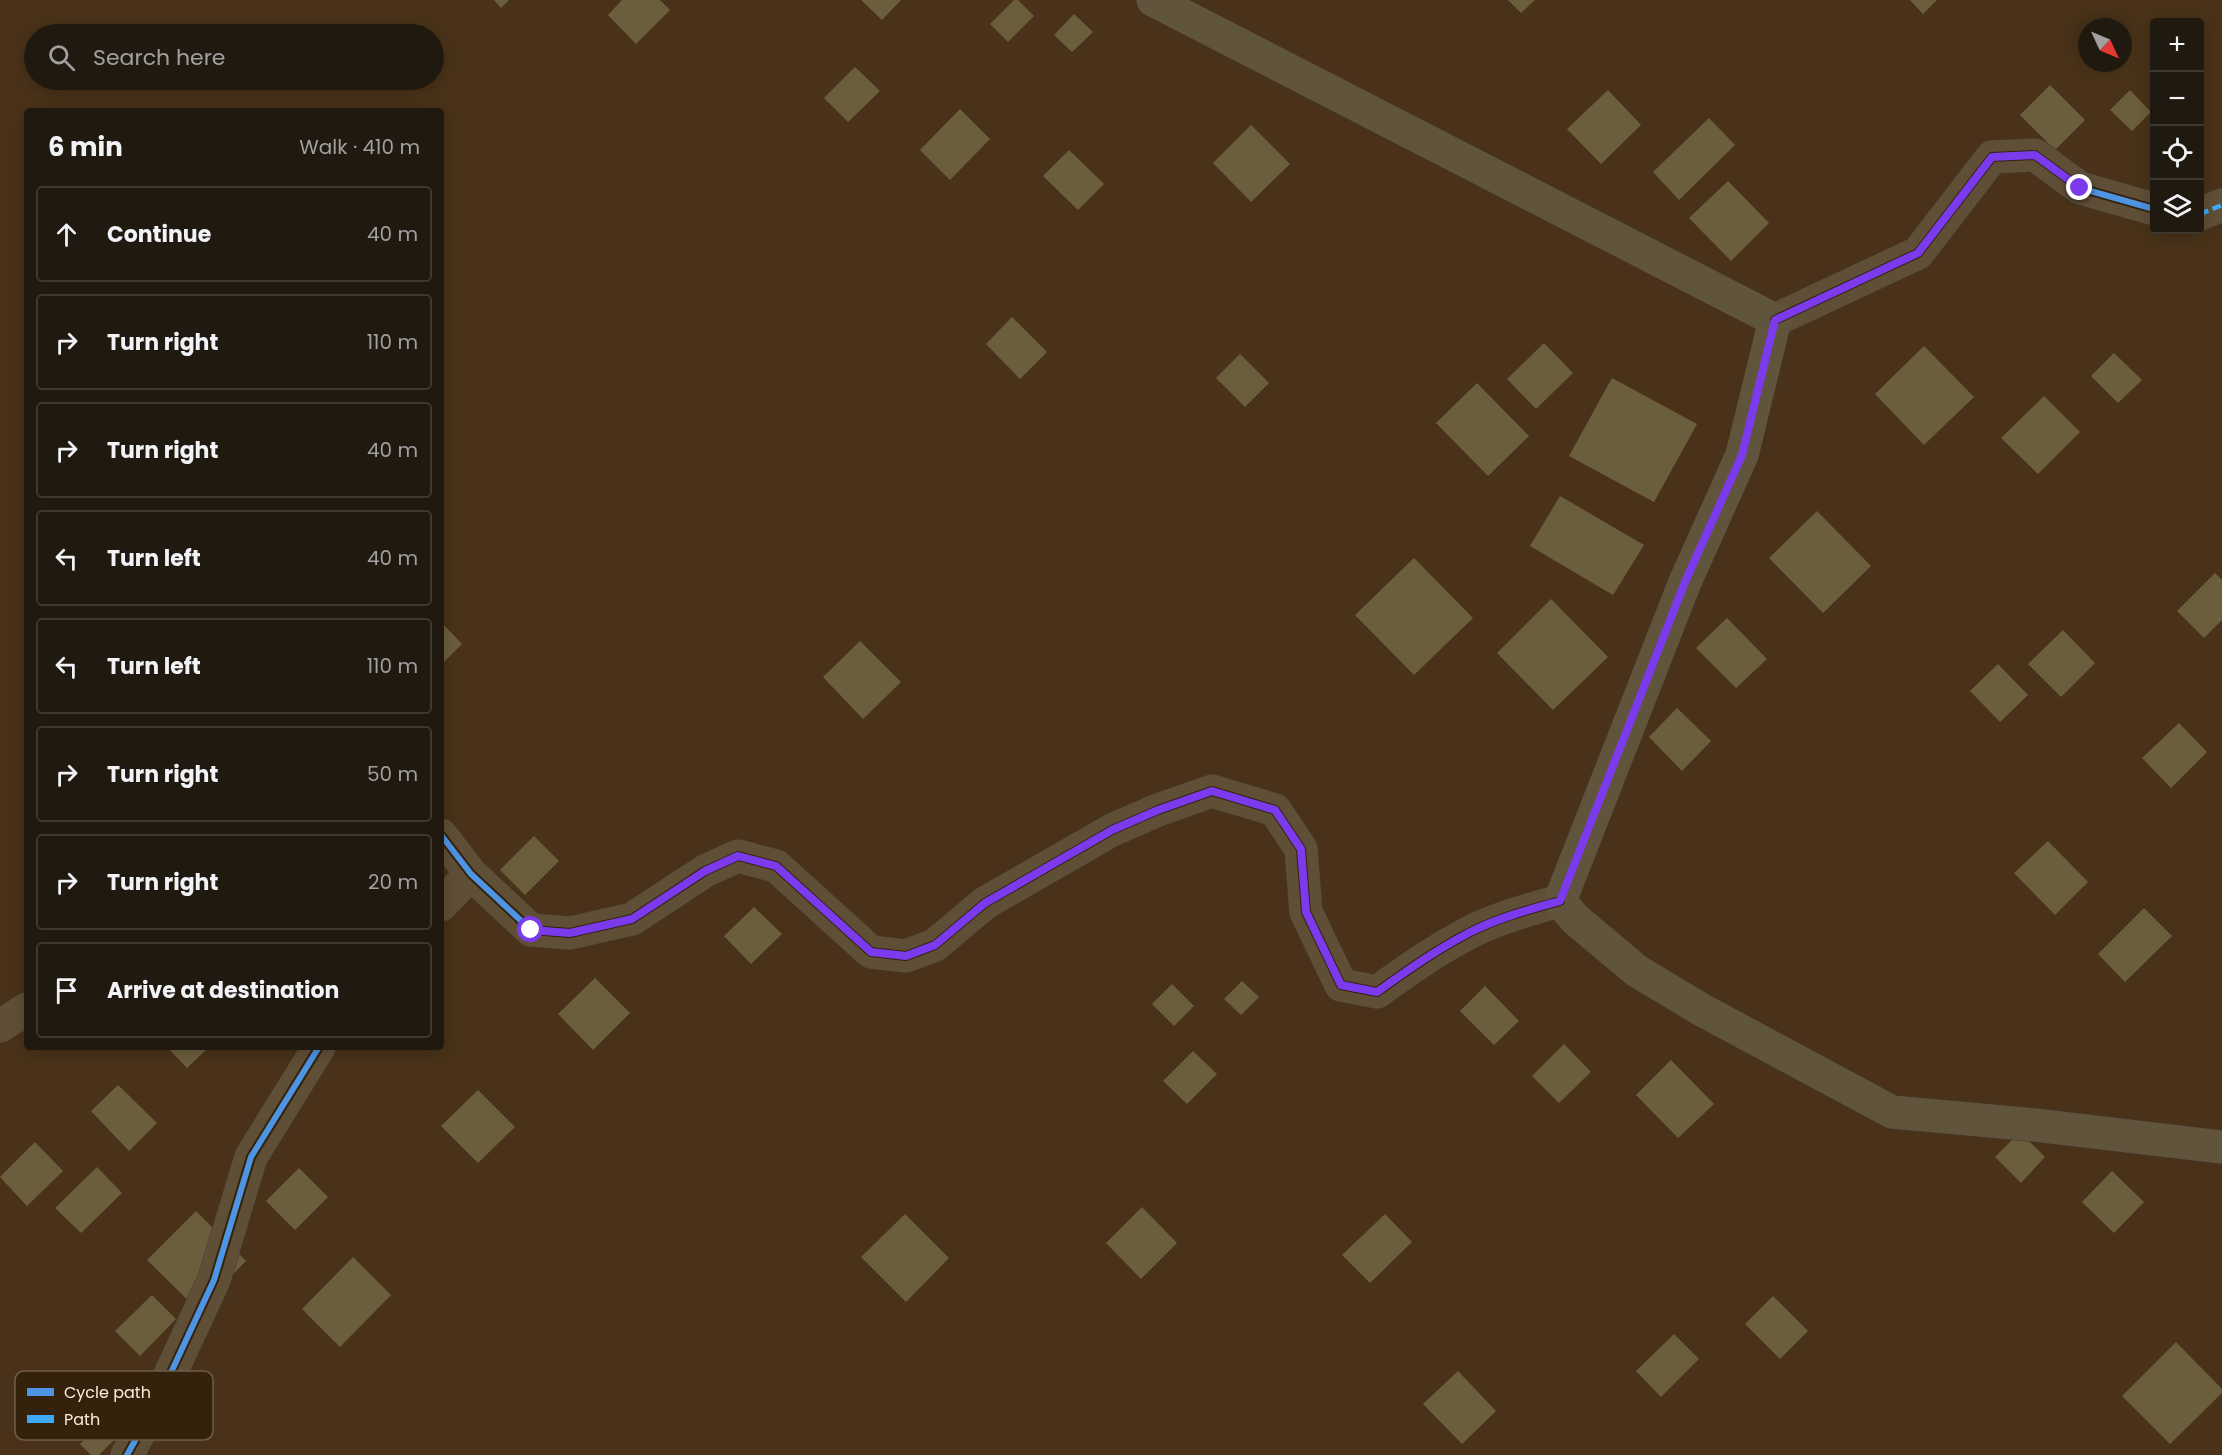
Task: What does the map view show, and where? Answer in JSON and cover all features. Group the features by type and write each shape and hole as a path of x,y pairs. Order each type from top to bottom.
{"main road":[{"path":"1153,0 1775,320 1742,455 1685,582 1560,901 1575,919 1637,971 1702,1010 1892,1112 2035,1125 2222,1147"}],"street":[{"path":"1775,320 1918,253 1992,157 2035,155 2080,188 2150,208"},
{"path":"2204,212 2222,205"},
{"path":"444,839 471,874 531,930 570,933 632,919 705,871 738,856 776,866 871,952 906,956 935,945 985,903 1112,830 1158,810 1212,791 1275,810 1301,849 1306,912 1341,985 1377,992 1413,966 1465,934 1521,912 1560,901"},
{"path":"444,901 471,874"},
{"path":"0,1026 24,1011"},
{"path":"172,1371 214,1280 251,1157 317,1050"},
{"path":"127,1455 135,1440"}],"shaded area":[{"path":"0,0 2222,0 2222,1455 0,1455"}],"building":[{"path":"494,0 509,0 501,8"},
{"path":"622,0 660,0 670,10 636,44 608,15"},
{"path":"861,0 901,0 882,20"},
{"path":"1014,0 1018,0 1034,16 1008,42 990,24"},
{"path":"1508,0 1535,0 1521,13"},
{"path":"1910,0 1937,0 1923,14"},
{"path":"1074,14 1093,32 1072,52 1054,35"},
{"path":"855,67 880,91 848,122 824,98"},
{"path":"2050,85 2085,120 2055,150 2020,115"},
{"path":"1608,90 1641,125 1601,164 1567,129"},
{"path":"2130,90 2150,113 2132,131 2110,110"},
{"path":"960,109 990,139 950,180 920,150"},
{"path":"1709,118 1735,145 1679,200 1653,172"},
{"path":"1251,125 1290,164 1251,202 1213,163"},
{"path":"1069,150 1104,184 1078,210 1043,176"},
{"path":"1728,181 1769,223 1731,261 1689,218"},
{"path":"1012,317 1047,352 1020,379 986,344"},
{"path":"1544,343 1573,373 1536,409 1507,379"},
{"path":"1924,346 1974,397 1924,445 1875,394"},
{"path":"2114,353 2142,380 2118,403 2091,376"},
{"path":"1240,354 1269,383 1245,407 1216,378"},
{"path":"1612,378 1697,424 1654,502 1569,456"},
{"path":"1477,383 1529,436 1488,476 1436,423"},
{"path":"2044,396 2080,432 2038,474 2001,438"},
{"path":"1560,496 1644,545 1613,595 1530,546"},
{"path":"1817,511 1871,566 1823,613 1769,558"},
{"path":"1414,558 1473,618 1414,675 1355,615"},
{"path":"2215,573 2222,580 2222,620 2204,638 2177,611"},
{"path":"1551,599 1608,657 1553,710 1497,653"},
{"path":"1727,618 1767,659 1736,688 1696,648"},
{"path":"444,625 462,644 444,662"},
{"path":"2063,630 2095,663 2061,697 2028,664"},
{"path":"860,641 901,682 863,719 823,677"},
{"path":"1998,664 2028,695 2000,722 1970,691"},
{"path":"1677,708 1711,741 1682,771 1649,737"},
{"path":"2179,723 2207,752 2171,788 2142,758"},
{"path":"534,836 559,861 525,895 500,870"},
{"path":"2048,841 2088,882 2055,915 2014,873"},
{"path":"754,907 782,934 751,964 724,936"},
{"path":"2144,908 2172,936 2125,982 2098,954"},
{"path":"595,978 630,1013 593,1050 558,1014"},
{"path":"1242,981 1259,997 1241,1015 1224,999"},
{"path":"1172,984 1194,1006 1174,1026 1152,1004"},
{"path":"1485,986 1519,1021 1494,1045 1460,1011"},
{"path":"1564,1044 1591,1072 1559,1103 1532,1076"},
{"path":"170,1050 206,1050 187,1068"},
{"path":"1193,1051 1217,1074 1187,1104 1163,1081"},
{"path":"1671,1060 1714,1104 1678,1138 1636,1095"},
{"path":"118,1085 157,1123 129,1151 91,1111"},
{"path":"478,1090 515,1127 478,1163 441,1126"},
{"path":"2020,1132 2045,1157 2021,1183 1995,1157"},
{"path":"35,1142 63,1171 27,1206 0,1177"},
{"path":"97,1167 122,1193 81,1233 55,1208"},
{"path":"299,1168 328,1197 295,1230 266,1201"},
{"path":"2112,1171 2144,1202 2114,1233 2082,1202"},
{"path":"1142,1207 1177,1243 1141,1279 1106,1243"},
{"path":"196,1211 246,1261 198,1310 147,1260"},
{"path":"905,1214 949,1258 906,1302 861,1257"},
{"path":"1385,1214 1412,1242 1370,1283 1342,1255"},
{"path":"353,1257 391,1295 340,1347 302,1309"},
{"path":"152,1295 176,1319 140,1356 115,1331"},
{"path":"1773,1296 1808,1331 1780,1359 1745,1324"},
{"path":"1674,1334 1699,1359 1661,1397 1636,1371"},
{"path":"2176,1342 2222,1389 2222,1393 2170,1444 2122,1396"},
{"path":"1458,1371 1496,1411 1462,1444 1423,1404"},
{"path":"84,1440 114,1440 99,1455 91,1455 80,1444"}],"marked path":[{"path":"2204,212 2222,205"}],"cycle path":[{"path":"1775,320 1918,253 1992,157 2035,155 2080,188 2150,208"},
{"path":"444,839 471,874 531,930 570,933 632,919 705,871 738,856 776,866 871,952 906,956 935,945 985,903 1112,830 1158,810 1212,791 1275,810 1301,849 1306,912 1341,985 1377,992 1430,955 1474,930 1560,901"},
{"path":"172,1371 214,1280 251,1157 317,1050"},
{"path":"127,1455 135,1440"}],"route":[{"path":"531,930 570,933 632,919 705,871 738,856 776,866 871,952 906,956 935,945 985,903 1112,830 1158,810 1212,791 1275,810 1301,849 1306,912 1341,985 1377,992 1413,966 1465,934 1521,912 1560,901 1685,582 1742,455 1775,320 1918,253 1992,157 2035,155 2080,188"}]}
